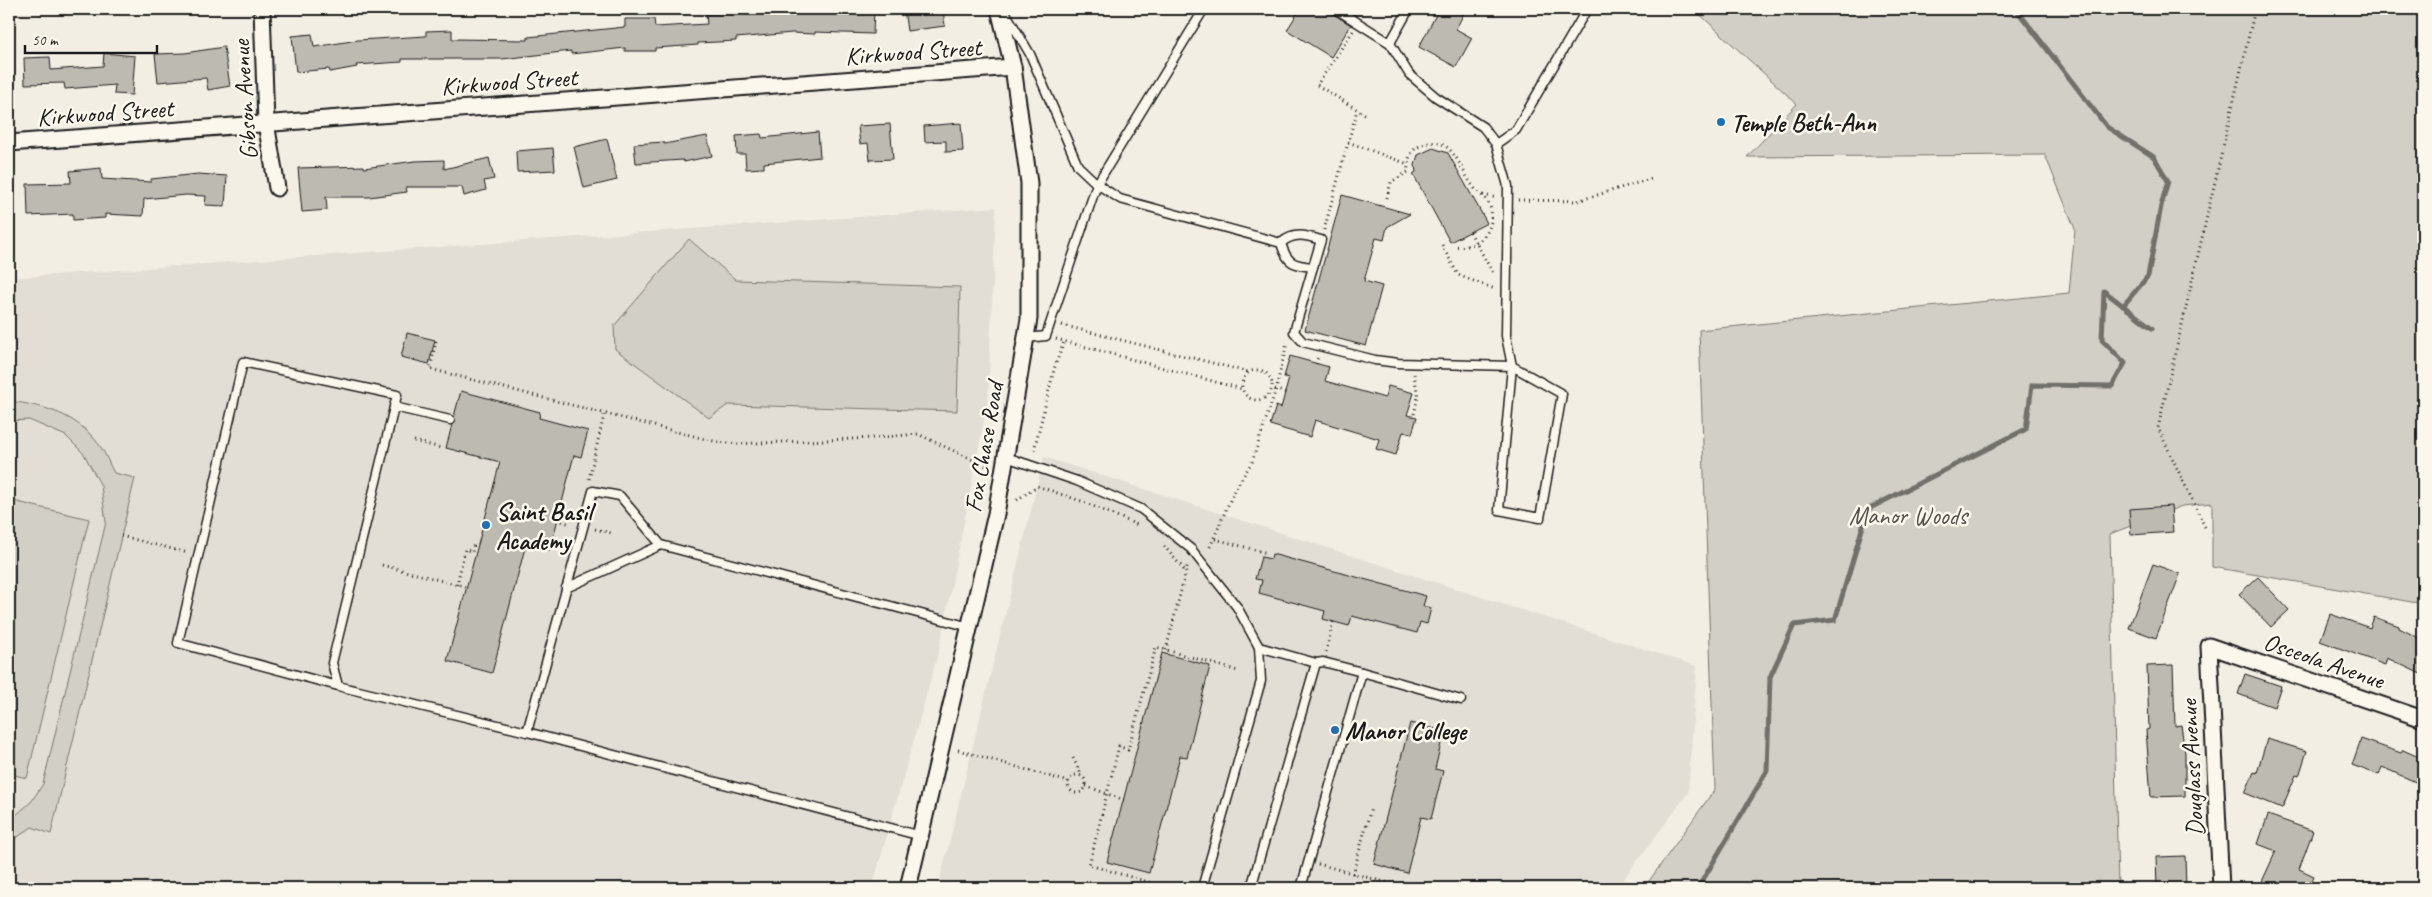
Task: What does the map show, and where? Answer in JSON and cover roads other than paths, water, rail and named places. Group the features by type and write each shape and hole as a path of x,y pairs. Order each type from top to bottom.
{"street":[{"name":"Gibson Avenue","path":"262,9 266,123 277,188"},
{"name":"Fox Chase Road","path":"908,888 996,514 1029,319 1029,182 1013,67 999,9"},
{"name":"Kirkwood Street","path":"9,144 1013,67"},
{"name":"Osceola Avenue","path":"2209,646 2423,719"},
{"name":"Douglass Avenue","path":"2209,646 2221,888"}],"lane":[{"path":"1004,9 1030,54 1078,166 1098,184 1120,199 1281,244"},
{"path":"1026,338 1046,336 1098,184 1204,9"},
{"path":"1281,244 1290,236 1304,234 1321,240 1294,332 1303,342 1375,360 1412,364 1512,366 1562,394 1540,518 1499,510 1512,366 1506,336 1508,186 1496,144 1483,127 1436,97 1409,74 1390,43 1336,9"},
{"path":"1390,43 1410,9"},
{"path":"1496,144 1516,130 1586,9"},
{"path":"1281,244 1284,255 1295,265 1313,267"},
{"path":"338,686 332,663 397,395 243,362 178,643 338,686 526,732 921,836"},
{"path":"394,407 450,420"},
{"path":"1006,456 1077,481 1140,509 1198,556 1237,607 1259,647 1261,681 1202,888"},
{"path":"526,732 593,491 620,496 661,545 970,627"},
{"path":"566,588 661,545"},
{"path":"1259,647 1362,672 1461,700"},
{"path":"1251,888 1320,662"},
{"path":"1301,888 1362,672"}],"waterway":[{"path":"2016,9 2107,127 2154,157 2168,181 2161,206 2148,276 2123,306"},
{"path":"1698,888 1767,771 1770,677 1794,625 1835,620 1868,509 2026,429 2032,385 2112,386 2125,363 2102,340 2104,291 2152,328"}],"place":[{"name":"Temple Beth-Ann","path":"1721,122"},
{"name":"Saint Basil Academy","path":"486,525"},
{"name":"Manor College","path":"1335,730"}],"park label":[{"name":"Manor Woods","path":"1908,515"}]}
